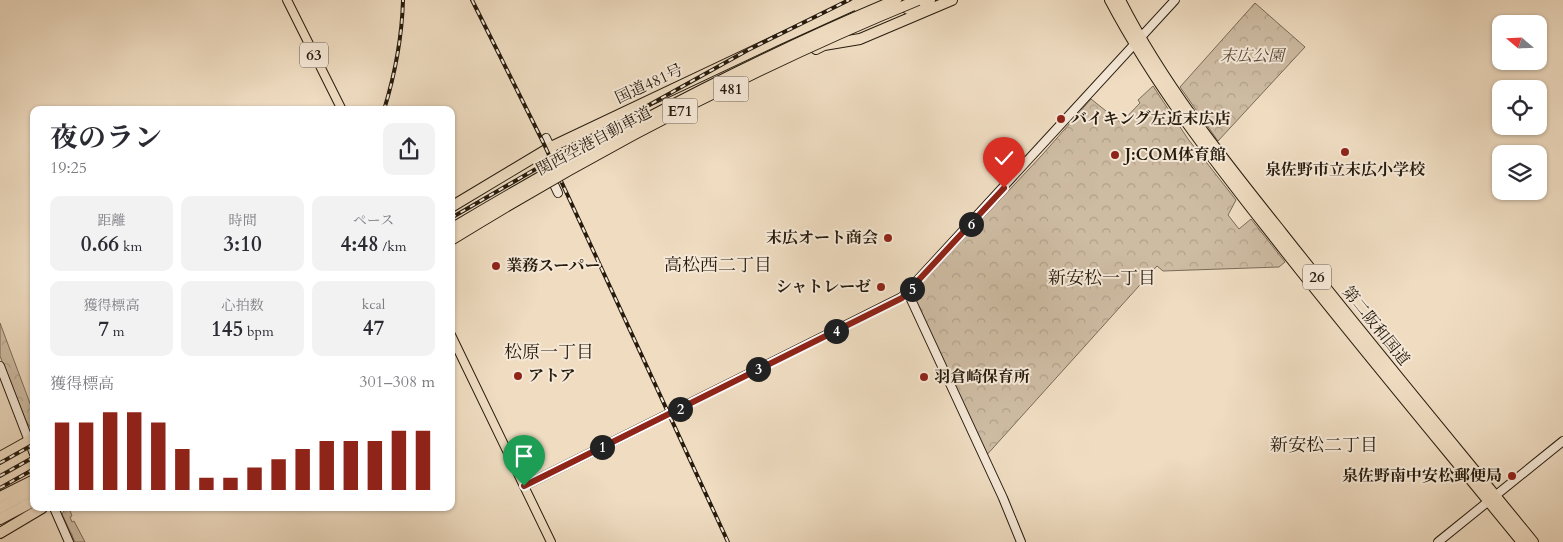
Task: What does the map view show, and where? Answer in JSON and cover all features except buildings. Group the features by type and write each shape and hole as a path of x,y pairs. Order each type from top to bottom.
{"highway":[{"name":"国道481号","path":"455,205 540,154 549,142 865,0"},
{"name":"481","path":"827,18 862,8 880,0"},
{"name":"関西空港自動車道","path":"455,227 542,175 679,101 784,49 896,0"},
{"name":"関西空港自動車道","path":"455,240 555,178 682,110 780,62 918,0"},
{"name":"481","path":"455,240 556,188 565,177 694,107 824,45 930,0"},
{"name":"481","path":"824,45 860,38 952,0"},
{"name":"第二阪和国道","path":"1110,0 1218,152 1492,498 1522,542"},
{"name":"第二阪和国道","path":"1120,0 1138,41"},
{"path":"0,457 30,440"},
{"path":"0,498 30,482"},
{"path":"0,508 30,492"},
{"name":"第二阪和国道","path":"1492,498 1533,542"},
{"path":"0,520 30,503"},
{"path":"0,525 30,508"},
{"path":"0,533 37,511"}],"main road":[{"name":"63","path":"287,0 340,106"},
{"path":"455,343 551,542"}],"street":[{"path":"524,486 902,298 1175,0"},
{"path":"549,142 565,177"},
{"path":"540,154 556,188"},
{"path":"908,293 1004,500 1021,542"},
{"path":"0,366 30,437"},
{"path":"1438,542 1563,440"},
{"path":"55,511 69,542"}],"green space":[{"name":"末広公園","path":"1255,3 1305,47 1218,141 1180,87"},
{"path":"1153,86 1188,139 1236,200 1228,215 1239,229 1251,219 1285,262 1279,267 1163,271 1157,266 984,458 910,296 1043,154 1091,99 1121,123 1140,103 1138,100"},
{"path":"0,323 30,403 30,427 26,421 0,356"},
{"path":"64,511 70,511 72,522 74,521 85,542 75,542 62,514"}],"railway":[{"path":"385,106 397,55 403,0"},
{"path":"472,0 543,142 728,542"},
{"path":"455,216 748,50 849,0"},
{"path":"0,463 30,446"},
{"path":"0,476 30,459"},
{"path":"0,488 30,471"}],"place":[{"name":"バイキング左近末広店","path":"1061,119"},
{"name":"泉佐野市立末広小学校","path":"1345,152"},
{"name":"J:COM体育館","path":"1115,155"},
{"name":"末広オート商会","path":"888,238"},
{"name":"業務スーパー","path":"496,266"},
{"name":"シャトレーゼ","path":"881,287"},
{"name":"アトア","path":"518,376"},
{"name":"羽倉崎保育所","path":"924,377"},
{"name":"泉佐野南中安松郵便局","path":"1512,476"}],"district":[{"name":"高松西二丁目","path":"718,265"},
{"name":"新安松一丁目","path":"1102,278"},
{"name":"松原一丁目","path":"549,352"},
{"name":"新安松二丁目","path":"1324,445"}],"route":[{"path":"524,486 902,298 1004,188"}]}
